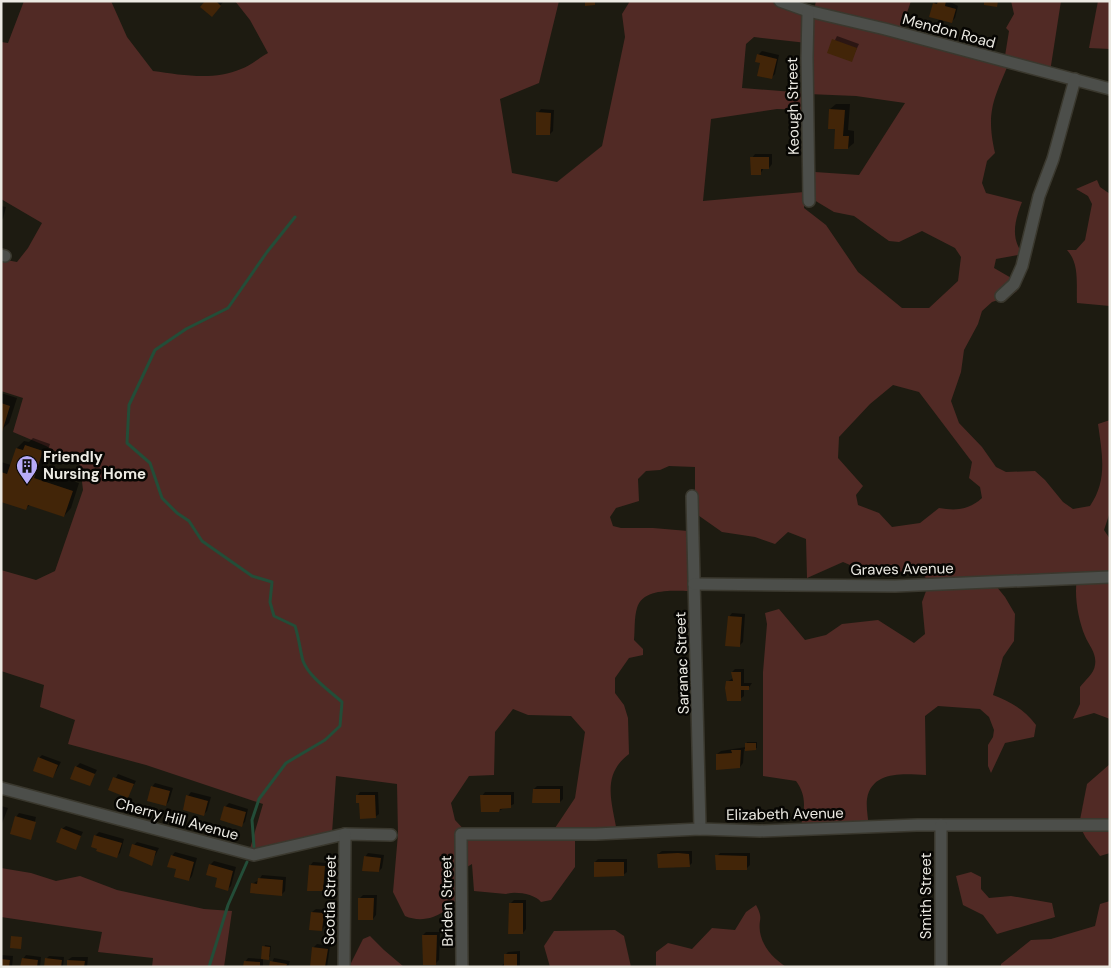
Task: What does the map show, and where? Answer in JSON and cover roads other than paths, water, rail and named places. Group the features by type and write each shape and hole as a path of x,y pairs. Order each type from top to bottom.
{"street":[{"name":"Mendon Road","path":"780,1 808,11 1110,89"},
{"name":"Keough Street","path":"808,11 809,201"},
{"path":"1001,296 1014,284 1022,266 1039,196 1053,160 1075,79"},
{"name":"Saranac Street","path":"692,496 700,829"},
{"name":"Graves Avenue","path":"694,584 895,586 1110,577"},
{"name":"Cherry Hill Avenue","path":"1,788 254,855 345,834"},
{"name":"Elizabeth Avenue","path":"461,834 596,834 700,829 760,831 941,825 1110,825"},
{"name":"Smith Street","path":"941,825 941,967"},
{"path":"345,834 391,835"},
{"name":"Scotia Street","path":"344,967 345,834"},
{"name":"Briden Street","path":"461,834 462,967"}],"waterway":[{"path":"254,847 252,820 259,799 286,763 325,740 340,726 342,702 315,678 306,667 295,626 274,616 270,602 272,582 252,576 202,541 189,521 177,513 162,498 150,463 127,443 129,405 155,350 186,329 228,308 267,252 295,217"},
{"path":"209,967 228,905 247,862"}],"place":[{"name":"Friendly Nursing Home","path":"27,485"}]}
